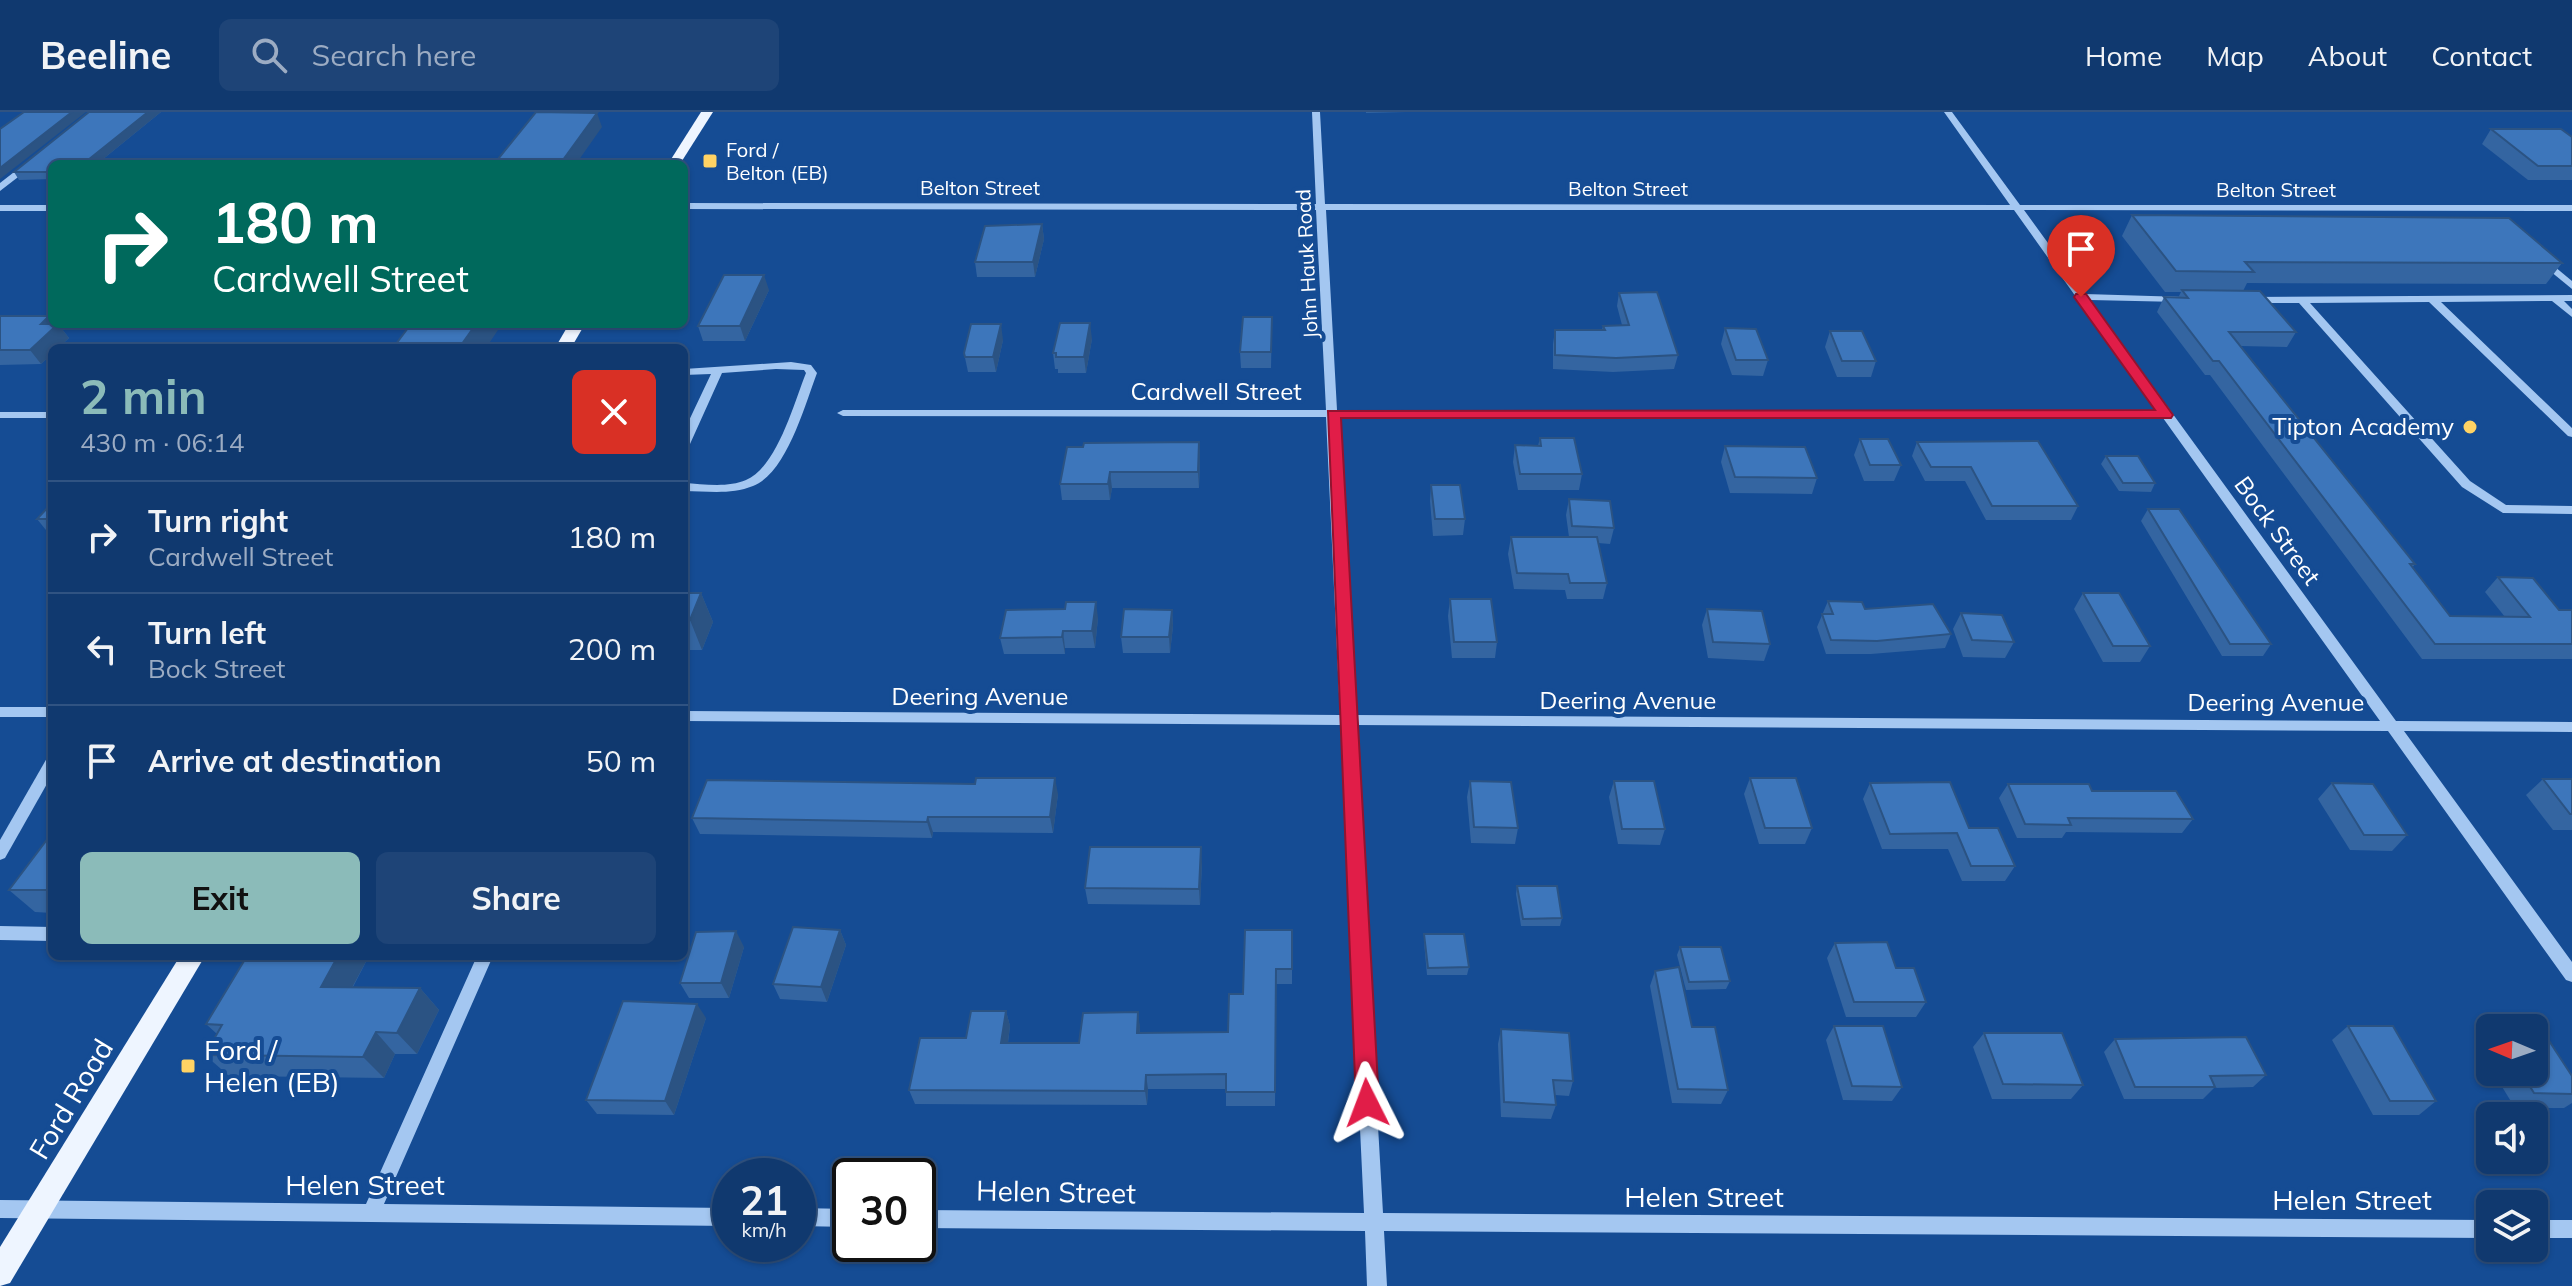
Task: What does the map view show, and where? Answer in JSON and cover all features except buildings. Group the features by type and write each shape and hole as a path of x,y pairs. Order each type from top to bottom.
{"main road":[{"path":"677,160 707,112"},
{"name":"Ford Road","path":"0,1273 191,960"}],"street":[{"name":"John Hauk Road","path":"1316,112 1377,1286"},
{"name":"Bock Street","path":"1948,112 2572,975"},
{"path":"0,188 36,160"},
{"name":"Belton Street","path":"688,206 2572,208"},
{"path":"0,208 48,208"},
{"path":"2487,208 2501,222"},
{"path":"2530,249 2572,286"},
{"path":"2081,297 2186,299"},
{"path":"2554,298 2572,314"},
{"path":"2230,300 2572,298"},
{"path":"2432,299 2572,434"},
{"path":"2302,300 2466,484 2503,509 2572,510"},
{"path":"688,372 786,364 807,367 812,373 770,470 753,482 732,487 688,487"},
{"path":"688,435 717,372"},
{"name":"Cardwell Street","path":"843,413 2165,415"},
{"path":"0,415 48,415"},
{"path":"0,712 48,712"},
{"name":"Deering Avenue","path":"688,716 2572,727"},
{"path":"0,854 48,769"},
{"path":"0,933 48,934"},
{"path":"371,1213 483,960"},
{"name":"Helen Street","path":"0,1209 712,1217"},
{"name":"Helen Street","path":"936,1219 2476,1229"},
{"path":"2548,1229 2572,1229"}],"place":[{"name":"Ford / Belton (EB)","path":"710,161"},
{"name":"Tipton Academy","path":"2470,427"},
{"name":"Ford / Helen (EB)","path":"188,1066"}],"route":[{"path":"1367,1103 1334,414 2165,415 2081,297"}]}
